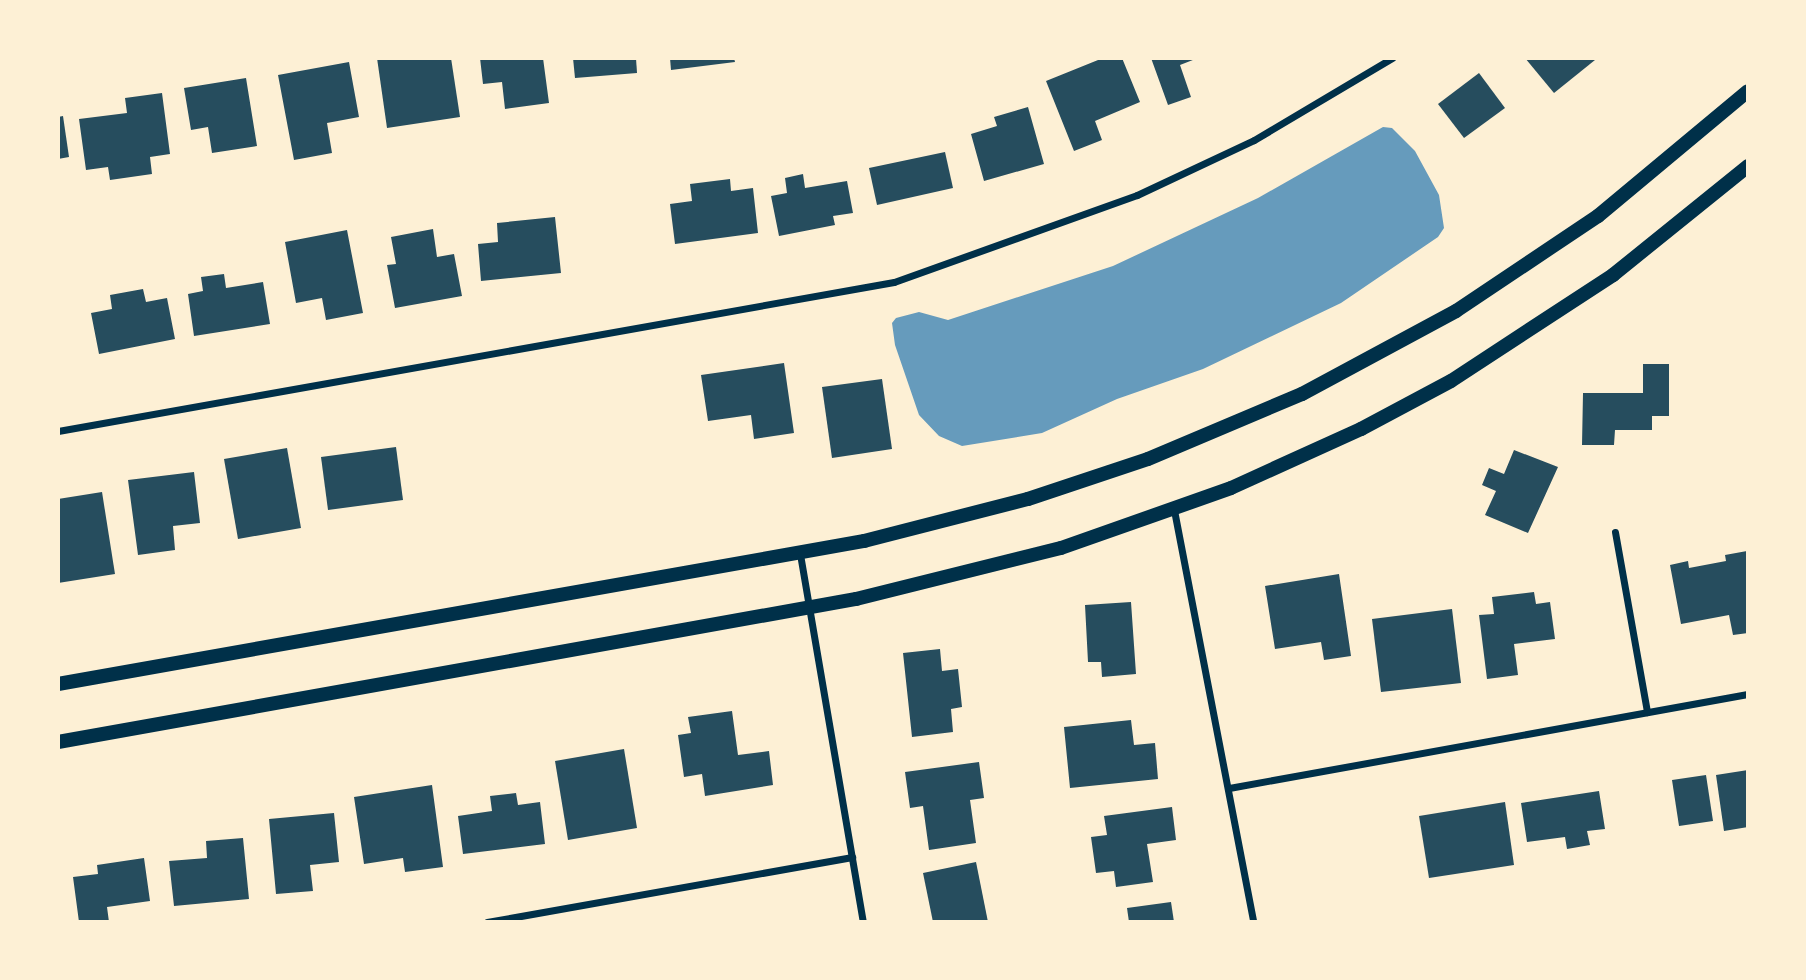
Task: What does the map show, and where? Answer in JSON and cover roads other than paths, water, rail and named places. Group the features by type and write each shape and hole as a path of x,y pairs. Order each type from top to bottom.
{"main road":[{"path":"58,684 800,554 908,532 1086,481 1201,439 1302,394 1456,311 1560,244 1637,186 1748,91"},
{"path":"58,742 811,607 1004,566 1174,510 1362,429 1491,357 1663,239 1748,166"}],"street":[{"path":"58,430 894,282 1137,195 1254,140 1392,58"},
{"path":"1174,510 1253,922"},
{"path":"1615,533 1647,712"},
{"path":"800,554 863,922"},
{"path":"1229,788 1748,694"},
{"path":"487,922 852,857"}],"water":[{"path":"1383,127 1392,128 1415,151 1439,195 1444,228 1438,237 1341,303 1203,369 1117,399 1042,433 962,446 939,436 919,415 895,345 892,323 896,318 919,312 948,320 1113,266 1258,198"}]}
